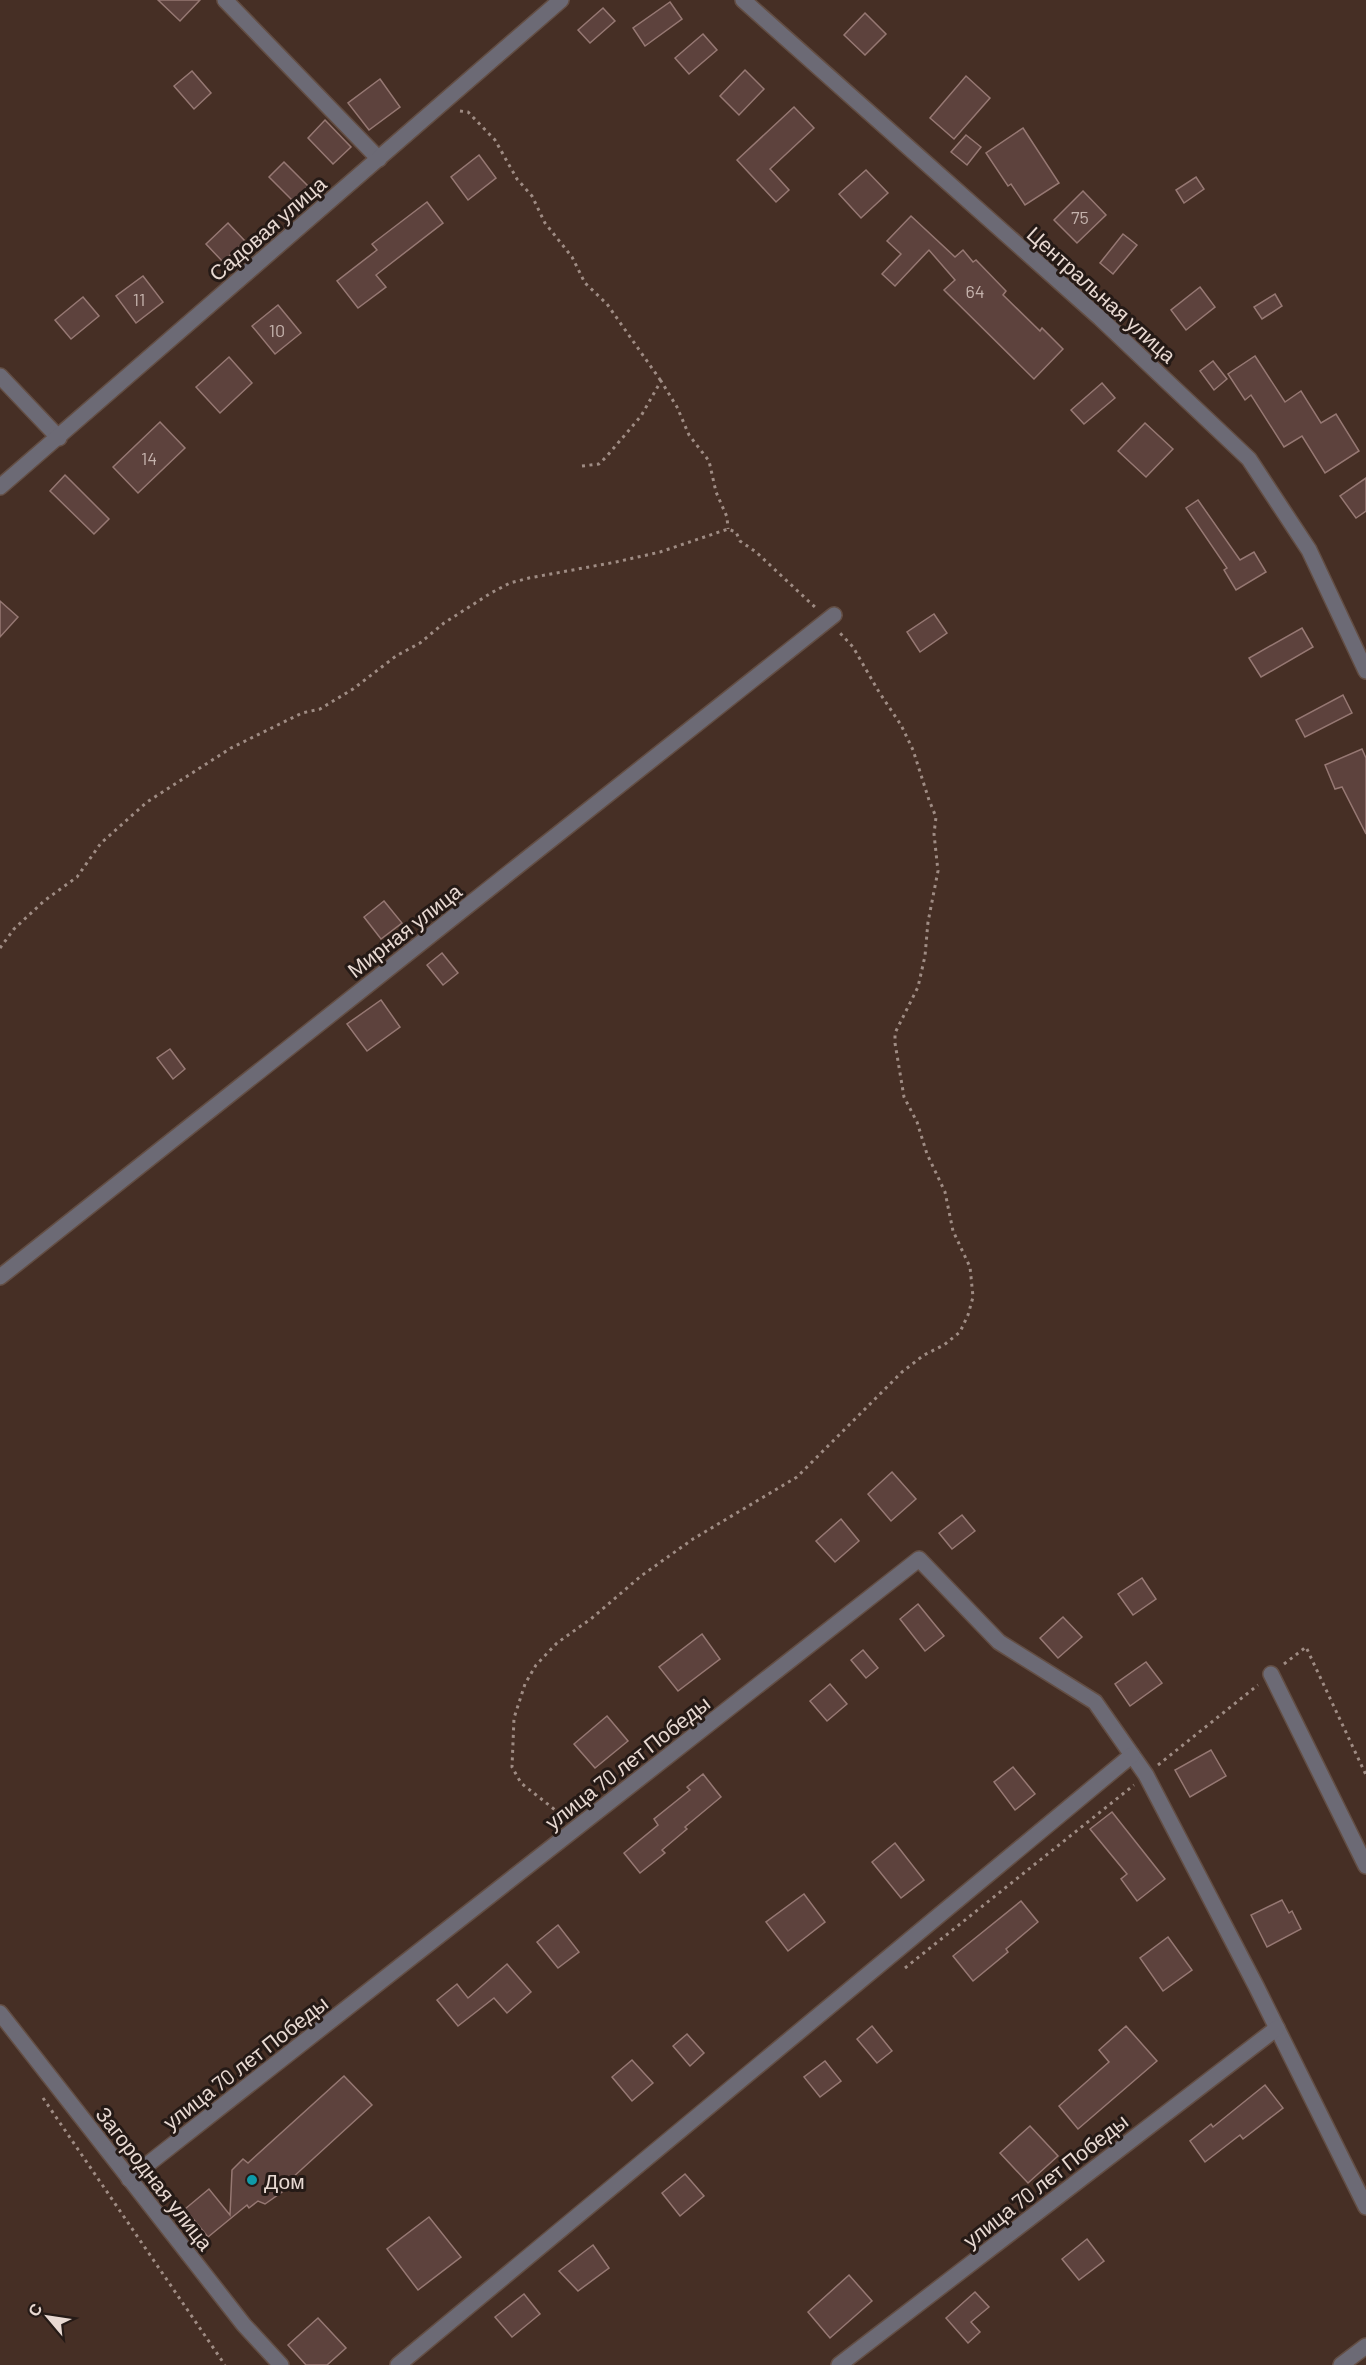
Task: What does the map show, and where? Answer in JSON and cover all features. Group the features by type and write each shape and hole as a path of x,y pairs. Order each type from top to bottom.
{"street":[{"path":"225,0 379,159"},
{"name":"Садовая улица","path":"0,487 561,0"},
{"name":"Центральная улица","path":"743,0 1100,318 1249,459 1309,550 1366,671"},
{"path":"0,376 59,438"},
{"name":"Мирная улица","path":"0,1277 830,618"},
{"name":"улица 70 лет Победы","path":"129,2179 919,1559 999,1642 1095,1702 1146,1775 1277,2028 1366,2207"},
{"path":"1271,1674 1366,1866"},
{"path":"398,2365 1132,1755"},
{"name":"Загородная улица","path":"0,2013 244,2325 281,2365"},
{"name":"улица 70 лет Победы","path":"840,2365 1277,2028"},
{"path":"1341,2365 1366,2346"}],"path":[{"path":"454,110 468,112 495,140 517,179 532,196 545,223 572,257 585,283 613,311 661,381 690,435 709,461 716,492 727,516 728,529"},
{"path":"582,466 599,464 607,456 641,416 661,381"},
{"path":"0,948 14,929 44,901 77,877 101,843 147,802 231,748 302,713 320,709 352,689 396,656 420,643 444,622 510,583 660,552 728,529 736,532 740,541 756,552 830,618 853,647 914,750 936,817 934,834 938,871 928,922 925,957 918,987 895,1033 895,1043 904,1097 917,1122 927,1154 945,1192 953,1231 970,1267 973,1297 960,1332 944,1346 924,1355 902,1372 797,1477 693,1539 641,1576 592,1618 558,1643 536,1665 525,1684 514,1718 512,1767 521,1783 529,1790 559,1813 569,1812"},
{"path":"903,1969 1306,1647 1366,1775"},
{"path":"40,2093 225,2365"}],"building":[{"path":"158,0 200,0 180,21"},
{"path":"670,2 682,19 645,46 633,28"},
{"path":"603,8 615,21 590,43 578,30"},
{"path":"865,13 886,34 865,55 844,35"},
{"path":"703,34 717,50 689,74 675,58"},
{"path":"745,70 764,89 739,115 720,96"},
{"path":"192,71 211,93 194,109 174,86"},
{"path":"966,76 990,98 954,139 930,118"},
{"path":"380,79 400,107 369,130 348,103"},
{"path":"794,107 814,128 770,169 789,190 776,202 737,160"},
{"path":"325,120 351,147 333,164 308,138"},
{"path":"1023,128 1059,183 1025,205 1011,184 1008,186 986,153"},
{"path":"966,135 981,147 967,165 951,152"},
{"path":"479,155 496,178 468,200 451,177"},
{"path":"284,162 310,188 295,203 269,177"},
{"path":"866,170 888,193 861,218 839,194"},
{"path":"1196,177 1204,189 1184,203 1176,190"},
{"path":"1083,191 1106,215 1077,243 1054,220"},
{"path":"427,202 443,223 376,275 386,287 358,308 337,281 377,250 372,244"},
{"path":"911,216 955,257 963,250 973,262 976,260 1006,291 1003,295 1040,331 1042,328 1063,349 1034,379 944,290 955,280 929,250 895,286 882,274 901,254 887,241"},
{"path":"228,223 245,241 223,262 206,244"},
{"path":"1123,234 1137,245 1113,274 1100,263"},
{"path":"143,276 163,302 136,323 116,296"},
{"path":"1200,287 1215,307 1186,330 1171,310"},
{"path":"1275,294 1282,306 1262,319 1254,307"},
{"path":"83,297 99,316 71,339 55,320"},
{"path":"278,305 301,333 275,354 252,326"},
{"path":"1255,356 1285,402 1301,391 1321,423 1336,414 1359,451 1325,473 1302,436 1284,447 1251,395 1245,400 1228,374"},
{"path":"229,357 252,383 220,413 196,387"},
{"path":"1213,361 1227,379 1214,390 1200,371"},
{"path":"1102,383 1115,398 1084,424 1071,410"},
{"path":"160,422 185,448 138,493 113,467"},
{"path":"1145,423 1173,449 1146,477 1118,451"},
{"path":"65,475 109,519 94,534 50,491"},
{"path":"1366,478 1366,511 1356,518 1340,496"},
{"path":"1198,500 1240,560 1254,552 1266,572 1236,590 1224,570 1227,568 1186,508"},
{"path":"0,601 18,617 0,637"},
{"path":"934,614 947,633 920,652 907,632"},
{"path":"1302,628 1313,647 1261,677 1249,658"},
{"path":"1343,695 1352,713 1305,737 1296,720"},
{"path":"1362,749 1366,758 1366,834 1342,787 1335,789 1325,765"},
{"path":"384,901 402,923 381,939 364,917"},
{"path":"442,953 458,973 443,985 427,965"},
{"path":"381,1000 400,1027 367,1051 347,1024"},
{"path":"170,1049 185,1069 173,1079 157,1058"},
{"path":"892,1472 916,1499 891,1521 868,1494"},
{"path":"962,1515 975,1531 952,1549 939,1533"},
{"path":"841,1519 859,1541 835,1562 816,1541"},
{"path":"1142,1578 1156,1599 1133,1615 1118,1594"},
{"path":"918,1604 944,1636 925,1651 900,1619"},
{"path":"1063,1617 1082,1637 1058,1658 1040,1638"},
{"path":"702,1634 720,1659 678,1691 659,1667"},
{"path":"863,1650 878,1668 866,1678 851,1660"},
{"path":"1146,1662 1162,1683 1130,1706 1115,1684"},
{"path":"830,1684 847,1704 827,1721 810,1701"},
{"path":"607,1716 628,1741 595,1768 574,1744"},
{"path":"1211,1750 1226,1776 1190,1797 1175,1770"},
{"path":"1013,1767 1035,1794 1015,1810 994,1782"},
{"path":"703,1774 721,1797 685,1827 687,1829 662,1850 665,1853 640,1873 624,1853 658,1825 654,1819 690,1790 687,1787"},
{"path":"1112,1812 1165,1879 1137,1901 1121,1879 1127,1874 1090,1829"},
{"path":"895,1843 924,1880 901,1898 872,1862"},
{"path":"804,1894 825,1922 788,1951 766,1922"},
{"path":"1282,1900 1289,1913 1292,1911 1301,1929 1267,1947 1251,1915"},
{"path":"1021,1901 1038,1922 1006,1949 1008,1952 973,1981 953,1956"},
{"path":"558,1925 579,1952 558,1968 537,1942"},
{"path":"1168,1937 1192,1970 1163,1991 1140,1958"},
{"path":"507,1964 531,1992 507,2013 494,1998 458,2026 437,2000 457,1984 468,1998"},
{"path":"872,2026 892,2051 877,2063 857,2039"},
{"path":"1126,2026 1157,2061 1078,2129 1059,2106 1109,2062 1099,2050"},
{"path":"687,2034 704,2053 690,2066 673,2046"},
{"path":"632,2060 653,2083 632,2101 612,2077"},
{"path":"825,2061 841,2081 820,2097 804,2077"},
{"path":"344,2076 372,2105 280,2189 282,2192 265,2204 258,2201 249,2208 247,2205 208,2237 185,2209 209,2189 230,2215 232,2170 243,2159 248,2163"},
{"path":"1265,2085 1283,2108 1243,2139 1240,2135 1205,2162 1190,2141 1211,2124 1213,2127"},
{"path":"1030,2126 1058,2156 1028,2183 1000,2153"},
{"path":"685,2174 704,2196 680,2216 662,2193"},
{"path":"429,2217 461,2257 418,2290 387,2249"},
{"path":"1087,2239 1104,2261 1079,2280 1062,2259"},
{"path":"593,2245 609,2268 578,2291 559,2271"},
{"path":"849,2275 872,2301 830,2338 808,2312"},
{"path":"975,2292 989,2307 971,2322 980,2332 968,2343 946,2318"},
{"path":"524,2294 540,2314 512,2337 495,2317"},
{"path":"318,2318 346,2348 327,2365 306,2365 288,2345"}],"place":[{"name":"Дом","path":"252,2180"}]}
